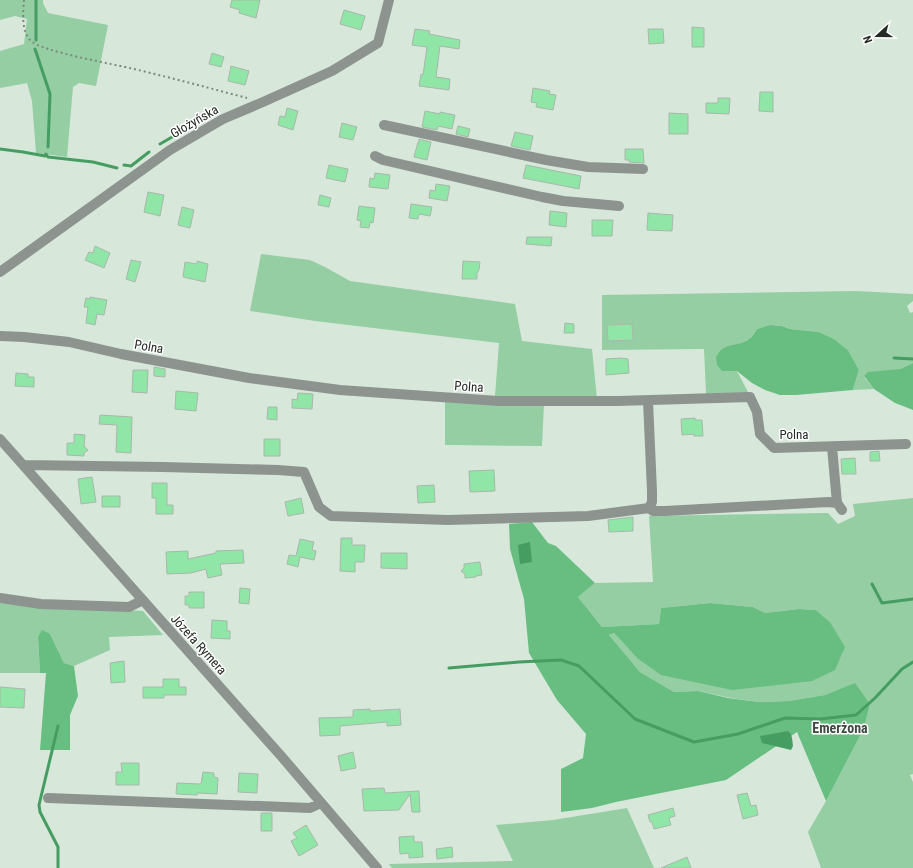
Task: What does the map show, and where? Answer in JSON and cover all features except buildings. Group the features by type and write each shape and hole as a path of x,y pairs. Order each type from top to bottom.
{"street":[{"name":"Głożyńska","path":"0,272 170,150 223,118 332,71 378,43 389,0"},
{"path":"384,125 546,160 588,167 643,169"},
{"path":"375,156 382,160 542,198 619,206"},
{"name":"Polna","path":"0,336 69,342 121,354 249,378 340,390 498,401 648,400 750,397 757,412 760,434 774,448 906,444"},
{"path":"648,400 652,491 652,502 649,508"},
{"name":"Józefa Rymera","path":"0,439 377,868"},
{"path":"24,465 278,470 304,472 318,507 331,516 448,520 588,516 649,508 654,511 665,511 828,502 840,506 832,447"},
{"path":"0,598 41,604 129,607 143,600"},
{"path":"48,798 310,808 321,803"}],"path":[{"path":"24,0 24,30 31,41 43,47 263,102"}],"shaded area":[{"path":"0,0 43,0 48,13 108,25 96,86 79,83 73,87 67,157 36,153 32,101 27,83 0,88 0,51 24,44 27,19 15,16 0,20"},
{"path":"261,254 310,260 350,281 515,304 522,341 592,349 597,399 495,396 499,343 315,321 250,311"},
{"path":"856,291 913,294 913,301 907,306 910,313 913,312 913,363 900,369 864,377 874,389 853,390 859,370 848,350 834,339 819,332 790,329 782,326 770,325 757,329 746,341 721,350 737,371 749,394 706,394 704,349 602,350 602,295"},
{"path":"770,325 819,332 834,339 848,350 859,370 853,390 780,395 765,390 752,383 737,371 722,371 717,365 716,357 721,350 745,342 757,329"},
{"path":"913,363 913,410 895,403 874,389 864,376 868,372 900,369"},
{"path":"445,402 544,404 542,446 445,445"},
{"path":"913,498 913,774 910,775 913,782 913,868 821,868 808,832 864,728 870,704 855,684 825,695 789,701 759,702 698,691 674,692 640,672 609,635 614,633 637,658 830,622 816,610 799,609 765,613 753,607 710,603 661,608 659,624 602,627 578,597 595,583 653,582 649,516 828,513 838,524 855,516 853,504"},
{"path":"532,522 548,543 556,546 595,583 578,597 602,627 659,624 661,608 710,603 753,607 765,613 799,609 816,610 830,622 845,647 835,670 812,681 732,690 661,675 637,658 614,633 609,635 640,672 674,692 698,691 728,698 759,702 789,701 825,695 855,683 870,704 864,728 826,801 797,732 726,780 592,808 561,812 561,769 583,758 586,734 557,700 529,653 524,599 510,549 509,524"},
{"path":"530,542 532,562 520,564 518,545"},
{"path":"0,601 143,611 163,635 109,637 110,650 74,666 64,663 50,634 38,638 40,673 0,673"},
{"path":"42,630 50,634 64,663 74,666 78,696 70,715 70,750 40,750 46,673 40,673 38,637"},
{"path":"788,731 792,738 793,746 791,750 762,743 760,736"},
{"path":"627,808 654,868 392,868 389,864 513,861 496,825 553,820"}],"waterway":[{"path":"36,0 36,40"},
{"path":"35,49 50,94 48,147"},
{"path":"160,144 186,129"},
{"path":"0,149 45,156 46,154 48,157 93,162 117,168"},
{"path":"124,165 131,166 149,152"},
{"path":"894,358 913,359"},
{"path":"872,584 882,603 913,599"},
{"path":"449,668 561,660 579,666 635,719 694,742 738,734 785,718 820,719 856,715 875,698 902,669 913,662"},
{"path":"58,726 39,805 40,812 58,847 58,868"}],"district":[{"name":"Emerżona","path":"840,728"}]}
